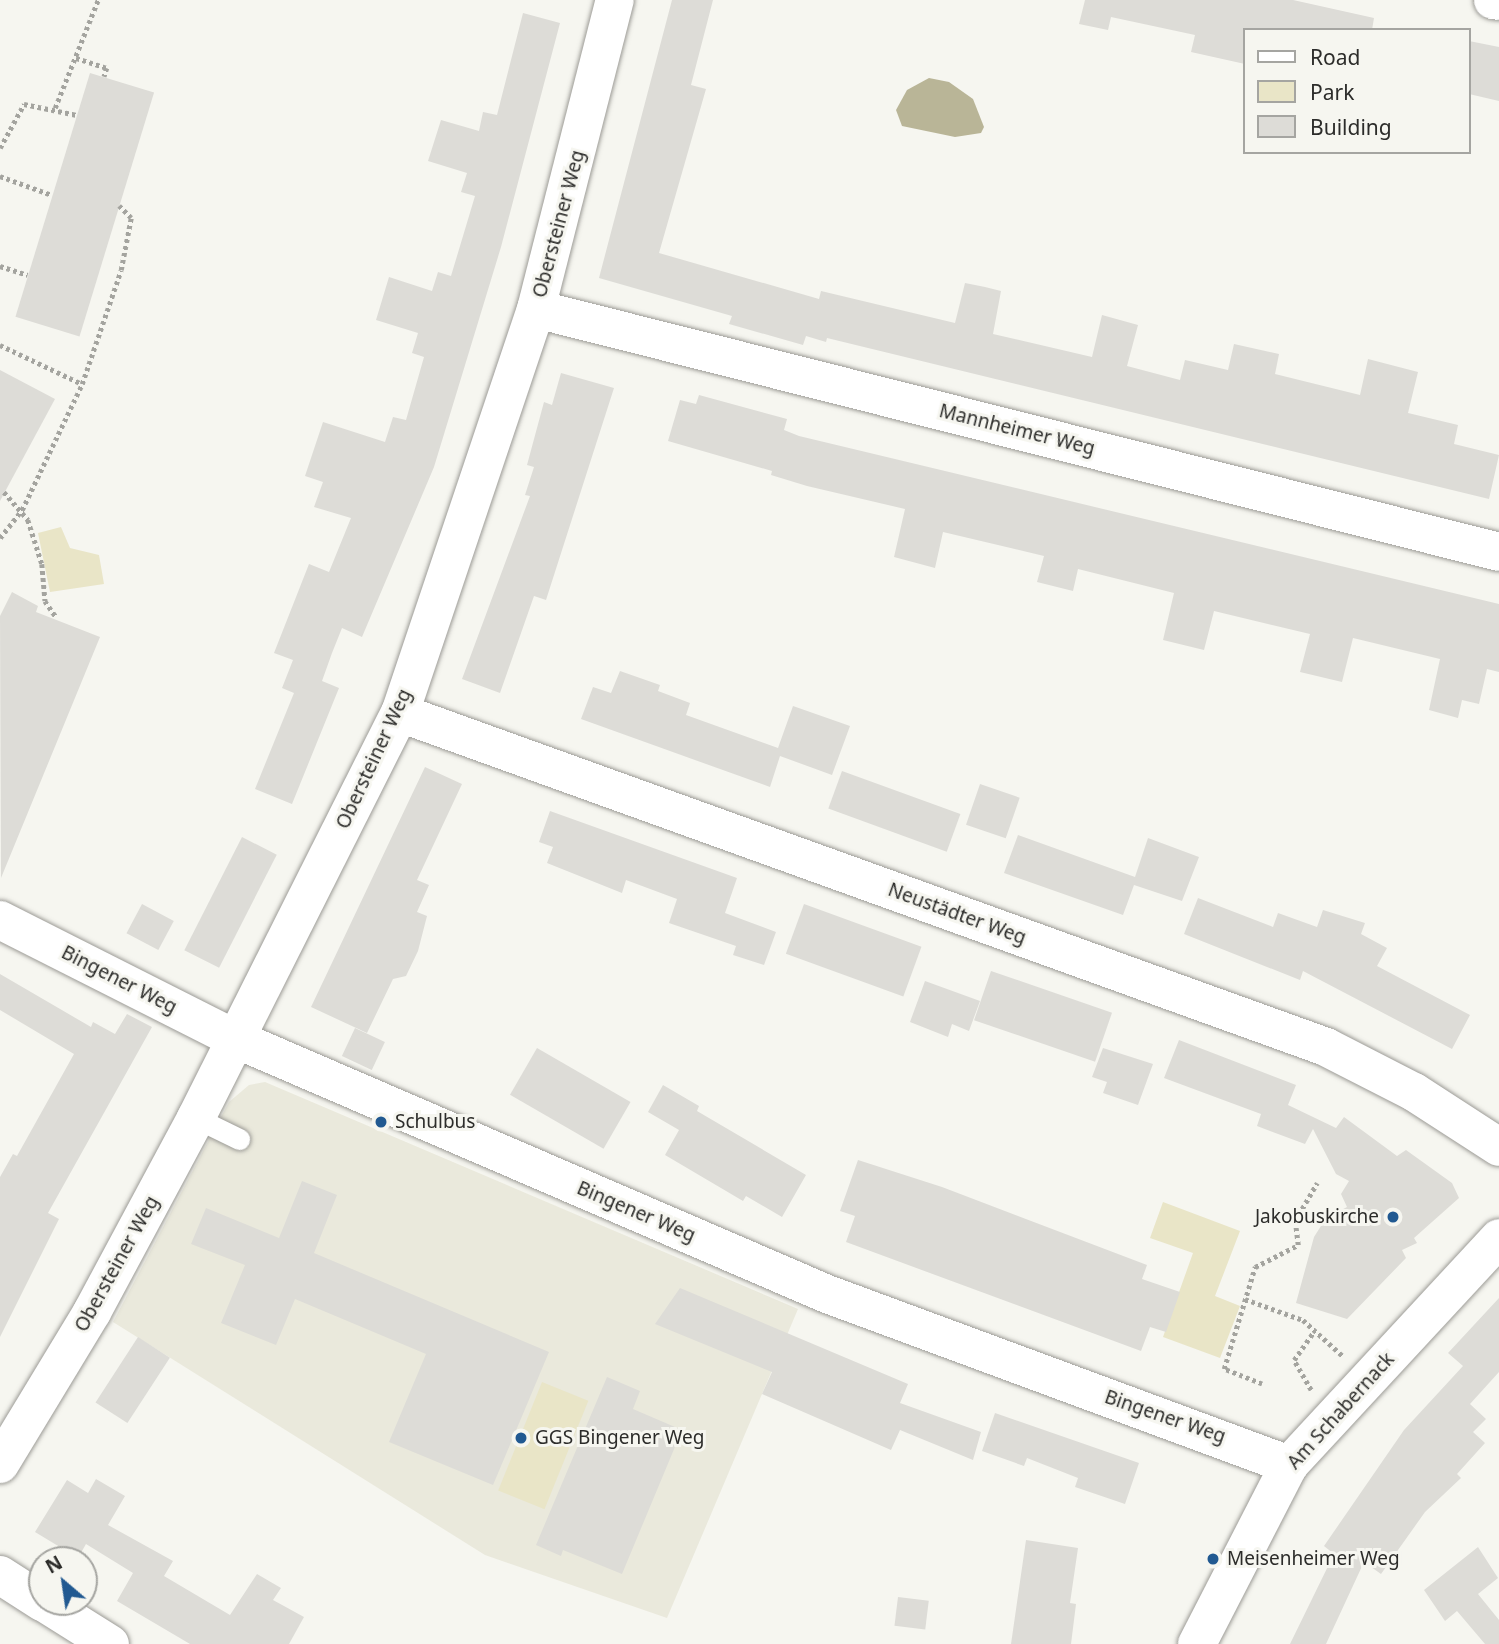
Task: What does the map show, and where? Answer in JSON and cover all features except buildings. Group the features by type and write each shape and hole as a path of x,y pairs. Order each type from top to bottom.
{"street":[{"name":"Obersteiner Weg","path":"0,1464 92,1312 196,1118 400,713 536,309 615,0"},
{"path":"1493,0 1499,1"},
{"name":"Mannheimer Weg","path":"536,309 1499,552"},
{"name":"Neustädter Weg","path":"400,713 1326,1046 1414,1093 1499,1147"},
{"name":"Bingener Weg","path":"0,920 237,1040 827,1294 1290,1465"},
{"name":"Am Schabernack","path":"1197,1644 1290,1465 1499,1238"},
{"path":"0,1575 28,1593"},
{"path":"65,1616 110,1644"}],"lane":[{"path":"196,1118 239,1139"}],"path":[{"path":"55,108 98,0"},
{"path":"76,58 107,68 104,77"},
{"path":"0,148 24,104 55,108 77,115"},
{"path":"0,176 52,195"},
{"path":"0,538 22,510 82,384 121,270 131,218 119,206"},
{"path":"0,266 27,275"},
{"path":"0,345 82,384"},
{"path":"4,492 22,510 37,542 45,601 56,617"},
{"path":"1262,1384 1224,1369 1255,1267 1298,1245 1294,1221 1317,1183"},
{"path":"1245,1299 1303,1320 1340,1354"},
{"path":"1306,1401 1312,1393 1294,1360 1314,1331"}],"shaded area":[{"path":"929,78 949,82 973,99 984,127 981,133 955,137 902,126 896,110 907,90"},
{"name":"GGS Bingener Weg","path":"265,1082 798,1309 667,1618 485,1555 113,1322 229,1102 249,1085"}],"green space":[{"path":"61,527 70,548 99,555 104,584 50,592 38,533"},
{"path":"1163,1202 1240,1231 1215,1296 1240,1306 1220,1358 1163,1337 1193,1253 1150,1238"},
{"path":"542,1382 588,1401 545,1509 498,1490"}],"place":[{"name":"Schulbus","path":"381,1122"},
{"name":"Jakobuskirche","path":"1393,1217"},
{"name":"GGS Bingener Weg","path":"521,1438"},
{"name":"Meisenheimer Weg","path":"1213,1559"}]}
